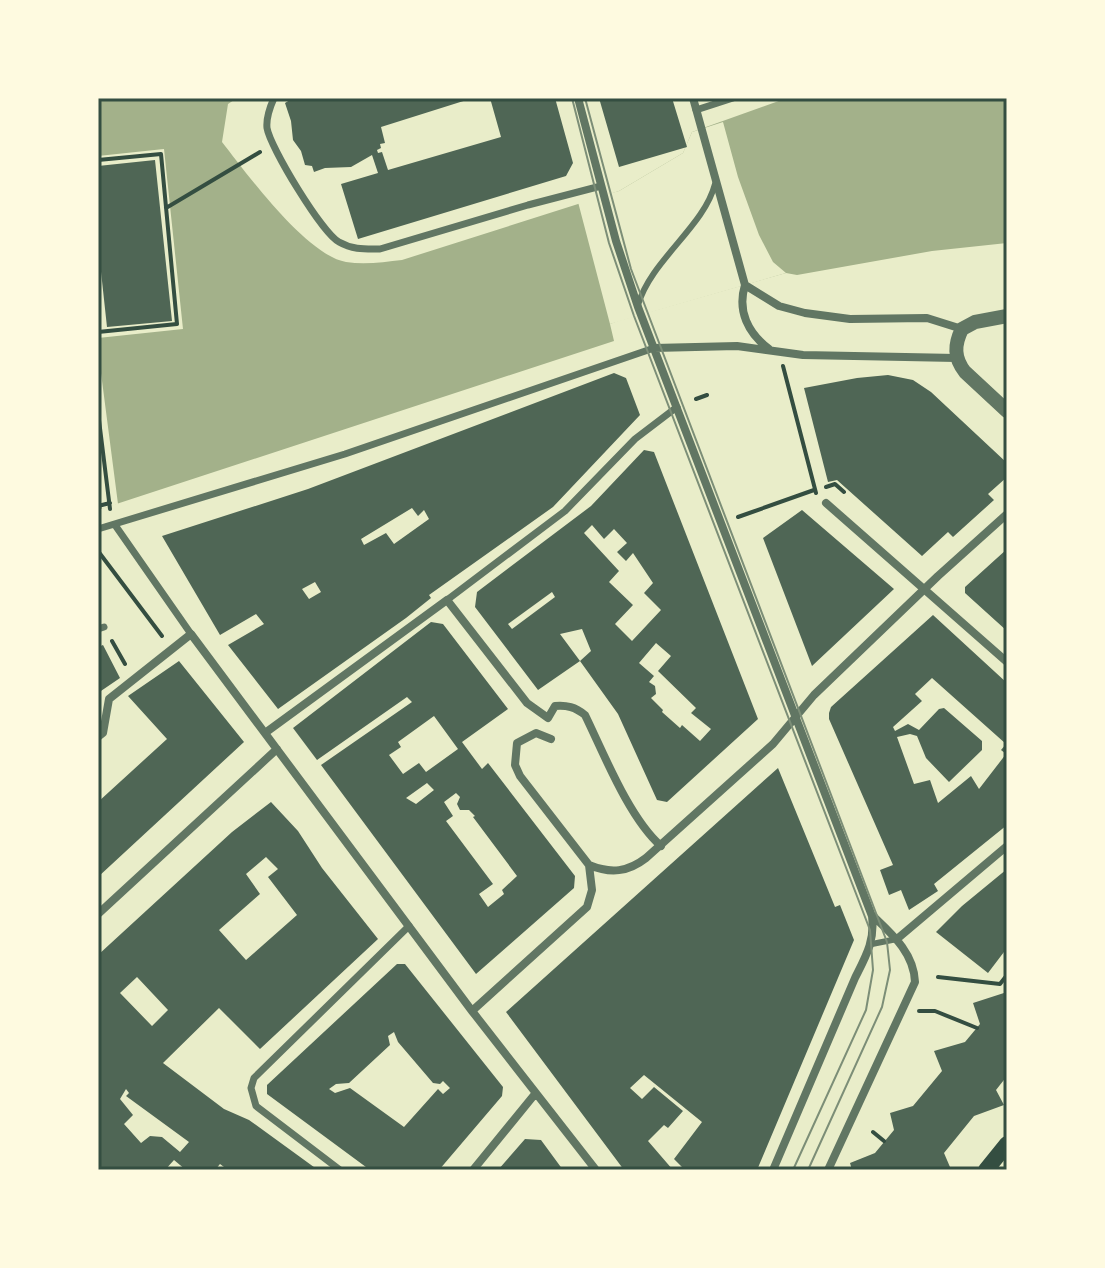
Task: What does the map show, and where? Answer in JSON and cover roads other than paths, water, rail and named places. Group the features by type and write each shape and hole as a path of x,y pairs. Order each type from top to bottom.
{"main road":[{"path":"986,1170 1007,1144"}],"street":[{"path":"274,98 266,125 272,144 335,240 357,250 380,249 528,205 602,191"},
{"path":"578,98 621,260 872,916 872,944 773,1170"},
{"path":"693,98 745,285 741,301 745,320 754,338 770,350"},
{"path":"696,110 733,98"},
{"path":"745,285 779,306 805,313 850,319 927,318 962,329"},
{"path":"1007,316 975,322 962,329 956,344 956,358 975,382 1007,411"},
{"path":"98,529 345,454 654,348 737,346 783,352 956,358"},
{"path":"265,733 565,511 635,439 677,407"},
{"path":"826,503 1007,662"},
{"path":"551,739 536,733 517,743 515,765 520,776 589,865 604,871 634,867 773,744 796,716 924,589 1007,514"},
{"path":"115,525 191,634 472,1011 596,1170"},
{"path":"447,600 527,703 548,718 555,706 565,705 585,715 637,817 661,846"},
{"path":"98,737 103,733 109,699 125,680 191,634"},
{"path":"98,914 277,749"},
{"path":"897,939 1007,846"},
{"path":"472,1011 587,907 592,890 589,865"},
{"path":"828,1170 915,982 911,962 897,939 872,916"},
{"path":"340,1170 256,1106 251,1088 254,1078 409,926"},
{"path":"473,1170 535,1094"}],"lane":[{"path":"639,310 648,282 709,200 715,184"},
{"path":"872,944 897,939"}],"tram line":[{"path":"572,98 609,243 634,316 870,930 873,970 866,1010 793,1170"},
{"path":"585,98 631,269 887,942 890,970 882,1007 808,1170"}]}
